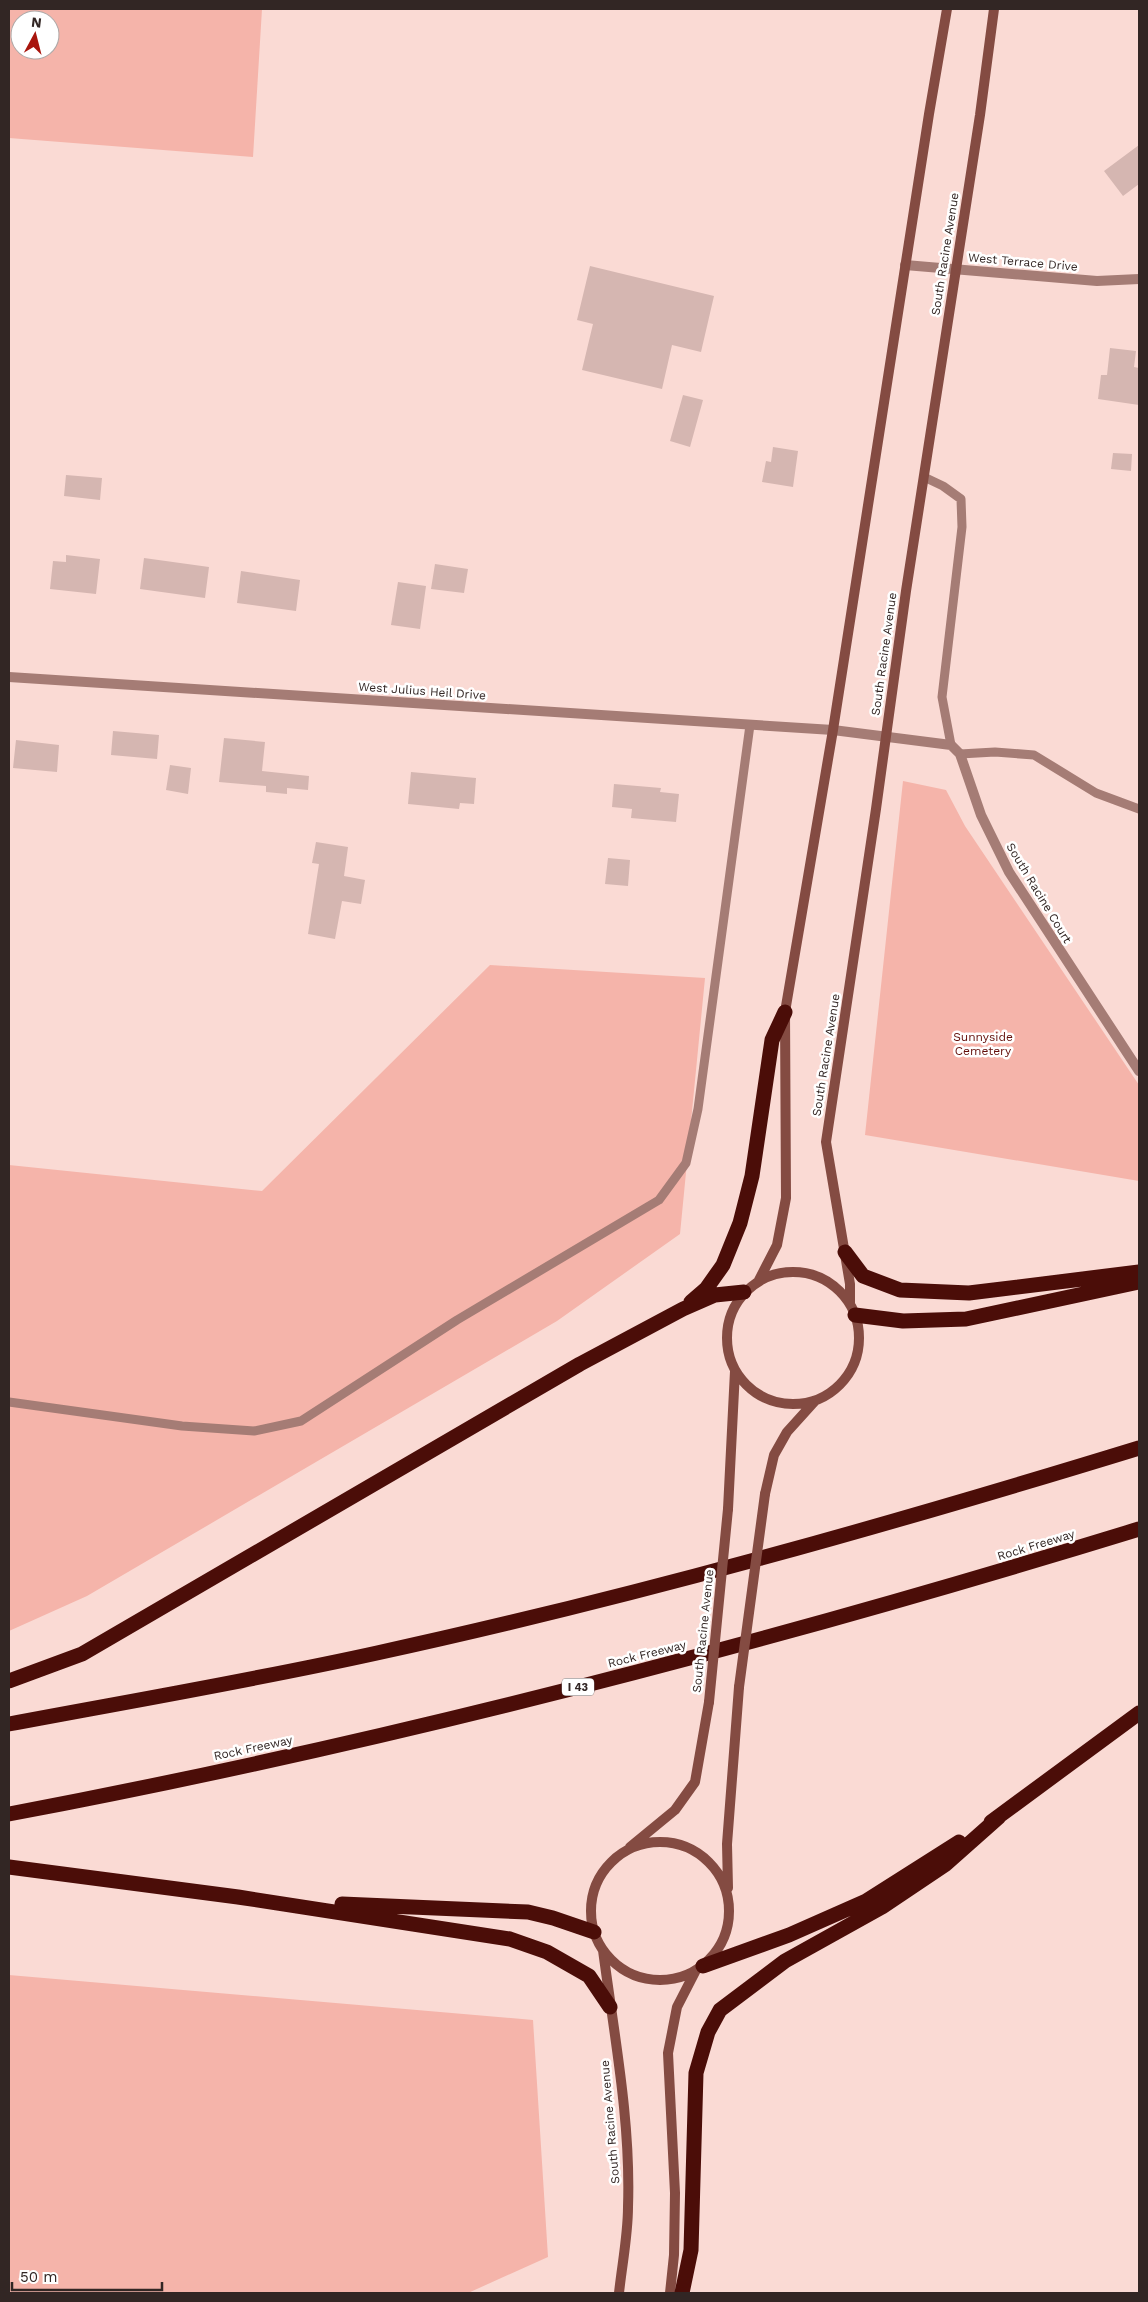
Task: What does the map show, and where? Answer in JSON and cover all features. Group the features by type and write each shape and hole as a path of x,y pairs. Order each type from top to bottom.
{"highway":[{"path":"684,1309 706,1288 723,1265 740,1223 752,1176 772,1040 785,1012"},
{"path":"845,1252 863,1276 900,1290 968,1293 1139,1272"},
{"path":"853,1309 903,1321 966,1320 1139,1282"},
{"path":"9,1681 82,1654 580,1364 684,1309 716,1295 744,1292"},
{"path":"9,1724 320,1666 583,1604 943,1508 1139,1448"},
{"name":"Rock Freeway","path":"9,1814 262,1762 475,1714 751,1642 986,1576 1139,1530"},
{"path":"699,1969 789,1935 866,1901 999,1816 1139,1713"},
{"path":"682,2293 690,2250 696,2073 708,2032 720,2010 785,1961 882,1907 946,1864 999,1816"},
{"path":"9,1867 238,1896 510,1939 548,1952 589,1976 610,2007"},
{"path":"238,1896 403,1908 528,1912 553,1918 594,1932"}],"main road":[{"path":"759,1280 777,1245 786,1198 785,1012 833,730 905,265 947,9"},
{"name":"South Racine Avenue","path":"853,1309 826,1142 885,736 980,115 994,9"},
{"path":"792,1271 809,1273 825,1279 839,1290 853,1309 860,1335 857,1356 848,1375 834,1391 815,1401 792,1405 770,1400 750,1389 735,1372 727,1352 726,1330 732,1310 744,1292 759,1280 775,1273 792,1271"},
{"name":"South Racine Avenue","path":"616,1858 675,1810 695,1782 709,1702 728,1509 735,1372"},
{"path":"670,2293 674,2255 675,2193 668,2053 677,2007 699,1969 714,1955 725,1936 730,1916 727,1844 739,1687 765,1494 774,1455 788,1432 815,1401"},
{"path":"699,1969 667,1979 639,1977 621,1968 603,1950 594,1932 591,1912 594,1892 602,1873 616,1858 636,1846 659,1842 682,1845 702,1856 719,1873 728,1894"},
{"name":"South Racine Avenue","path":"603,1950 621,2080 628,2207 619,2293"}],"street":[{"name":"West Terrace Drive","path":"905,265 1097,281 1139,278"},
{"name":"West Julius Heil Drive","path":"9,677 833,730"},
{"path":"833,730 951,745"},
{"name":"South Racine Court","path":"951,745 960,754 981,815 1009,872 1139,1071"}],"lane":[{"path":"924,477 943,486 961,499 962,527 942,697 951,745"},
{"path":"9,1402 182,1426 254,1431 301,1421 456,1320 660,1200 686,1163 698,1109 750,725"},
{"path":"960,754 995,752 1034,755 1096,793 1139,809"}],"green space":[{"path":"9,9 262,9 253,157 9,138"},
{"name":"Sunnyside Cemetery","path":"903,781 946,790 965,826 1139,1085 1139,1181 865,1135"},
{"path":"490,965 705,978 680,1234 557,1321 87,1596 9,1631 9,1165 262,1191"},
{"path":"9,1975 533,2020 548,2257 468,2293 9,2293"}],"building":[{"path":"1139,145 1139,184 1123,196 1104,171"},
{"path":"590,266 714,296 701,352 672,345 662,389 582,370 593,324 577,320"},
{"path":"1110,348 1136,351 1134,367 1139,368 1139,405 1098,399 1101,375 1107,375"},
{"path":"683,395 703,400 690,447 670,441"},
{"path":"773,447 798,451 793,487 762,482 766,461 771,462"},
{"path":"1113,453 1132,454 1131,471 1111,469"},
{"path":"66,475 102,478 100,500 64,496"},
{"path":"66,555 100,559 96,594 50,589 53,561 66,562"},
{"path":"144,558 209,567 205,598 140,589"},
{"path":"435,564 468,569 464,593 431,589"},
{"path":"241,571 300,580 296,611 237,603"},
{"path":"398,582 426,586 420,629 391,625"},
{"path":"113,731 159,735 157,759 111,755"},
{"path":"224,738 265,742 262,771 309,776 308,790 287,788 287,794 266,792 266,786 219,782"},
{"path":"16,740 59,745 57,772 13,768"},
{"path":"170,765 191,768 188,794 166,790"},
{"path":"411,772 476,778 474,804 460,803 459,809 408,804"},
{"path":"614,784 661,788 660,792 679,794 676,822 631,818 632,809 612,807"},
{"path":"316,842 348,847 344,876 365,880 361,904 342,901 335,939 308,934 319,864 312,863"},
{"path":"608,858 630,860 628,886 605,884"}]}
